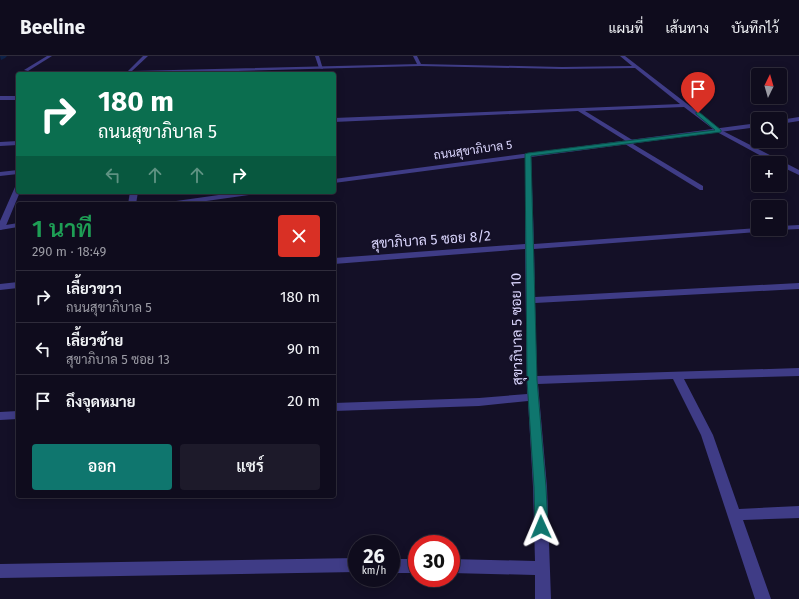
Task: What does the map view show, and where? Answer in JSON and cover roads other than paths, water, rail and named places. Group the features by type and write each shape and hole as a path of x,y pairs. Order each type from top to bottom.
{"street":[{"path":"26,70 50,56"},
{"path":"129,72 146,56"},
{"path":"317,56 321,68"},
{"path":"415,56 420,65"},
{"path":"622,56 719,131 767,156"},
{"path":"192,72 420,65 562,68 636,67"},
{"path":"0,98 16,98"},
{"path":"336,120 687,105"},
{"path":"578,109 700,188"},
{"path":"787,121 799,119"},
{"name":"ถนนสุขาภิบาล 5","path":"336,181 528,154 751,126"},
{"path":"0,144 16,143"},
{"name":"สุขาภิบาล 5 ซอย 10","path":"528,154 532,380 540,487 543,599"},
{"path":"787,167 799,174"},
{"path":"0,174 16,172"},
{"path":"1,228 16,194"},
{"path":"184,202 242,194"},
{"path":"1,228 16,225"},
{"path":"787,228 799,227"},
{"name":"สุขาภิบาล 5 ซอย 8/2","path":"336,261 751,230"},
{"path":"0,287 16,285"},
{"path":"531,300 799,286"},
{"path":"532,380 677,377 799,372"},
{"path":"677,377 707,435 763,599"},
{"path":"336,406 478,402 533,397"},
{"path":"0,416 16,415"},
{"path":"734,515 799,512"},
{"path":"0,571 348,565"},
{"path":"460,566 542,568"}]}
